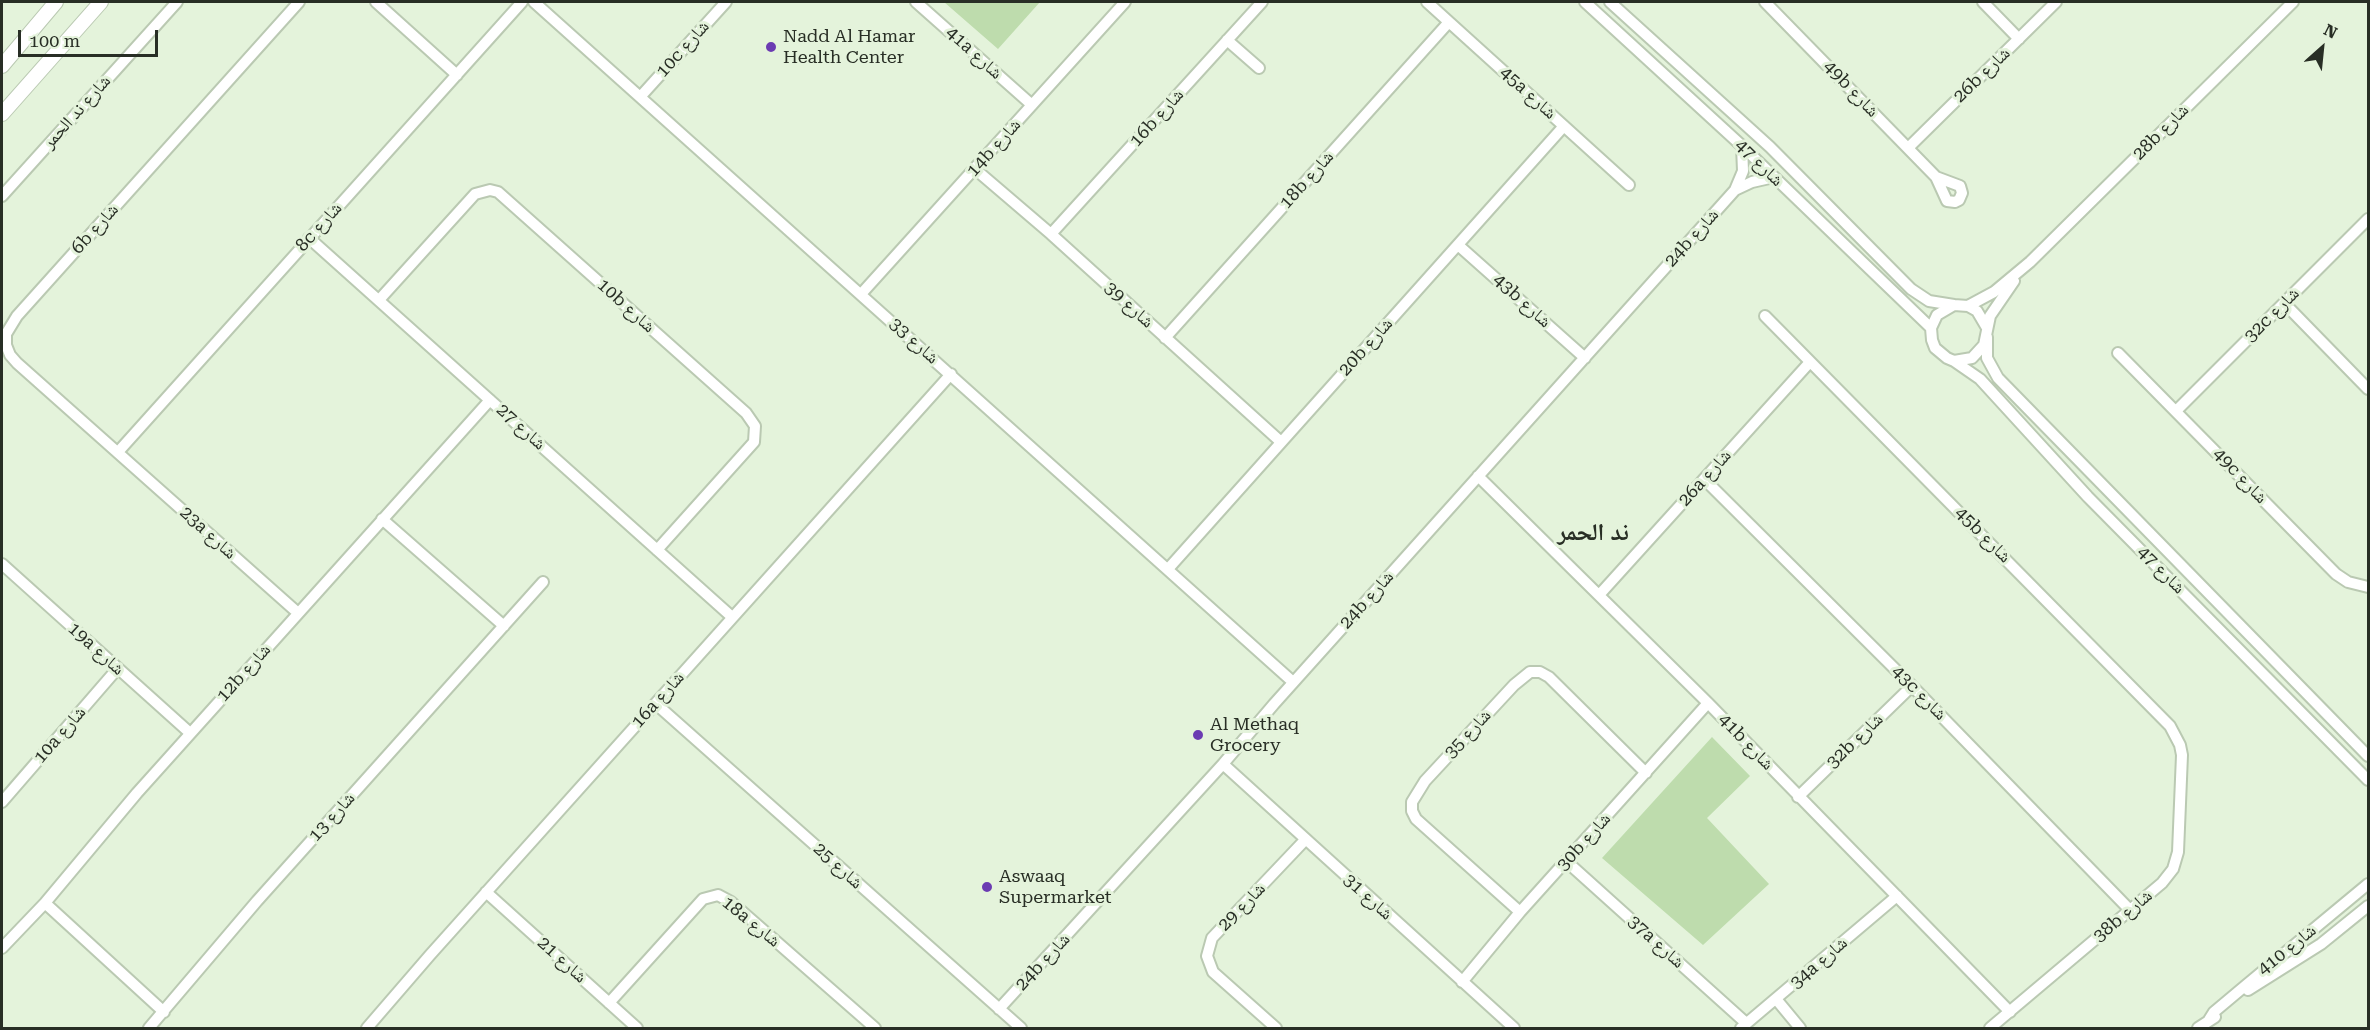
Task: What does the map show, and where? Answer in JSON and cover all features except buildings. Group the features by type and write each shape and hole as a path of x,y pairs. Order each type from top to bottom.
{"main road":[{"path":"2,66 56,2"},
{"path":"2,114 101,2"},
{"path":"89,14 110,2"}],"street":[{"name":"شارع ند الحمر","path":"2,196 177,2"},
{"name":"6b شارع","path":"118,452 17,363 10,355 6,345 6,334 16,316 299,2"},
{"path":"376,2 457,75"},
{"name":"8c شارع","path":"118,452 522,2"},
{"name":"شارع 33","path":"534,2 862,293 1293,682"},
{"name":"10c شارع","path":"641,96 726,2"},
{"name":"41a شارع","path":"916,2 1032,105"},
{"name":"14b شارع","path":"862,293 1125,2"},
{"name":"16b شارع","path":"1051,234 1262,2"},
{"name":"45a شارع","path":"1426,2 1629,185"},
{"name":"شارع 47","path":"1585,2 1742,146 1931,328"},
{"name":"شارع 47","path":"1610,2 1770,147 1911,289 1929,301 1954,305"},
{"name":"49b شارع","path":"1765,2 1936,177"},
{"path":"1983,2 2019,39"},
{"name":"26b شارع","path":"1908,148 2056,2"},
{"name":"28b شارع","path":"1968,306 1994,292 2030,262 2293,2"},
{"name":"18b شارع","path":"1165,338 1449,22"},
{"path":"1227,40 1259,68"},
{"name":"20b شارع","path":"1168,569 1564,126"},
{"name":"24b شارع","path":"1736,190 1743,171 1742,146"},
{"name":"شارع 39","path":"975,168 1281,442"},
{"name":"24b شارع","path":"999,1009 1223,764 1293,682 1736,190 1752,182 1774,177"},
{"name":"10b شارع","path":"379,300 475,194 490,190 504,197 729,397 752,419 756,426 754,442 657,550"},
{"name":"32c شارع","path":"2176,411 2368,219"},
{"name":"شارع 27","path":"309,238 732,617"},
{"name":"43b شارع","path":"1458,245 1585,358"},
{"name":"28b شارع","path":"1987,332 1990,316 2030,262"},
{"path":"2284,303 2368,389"},
{"path":"1954,305 1968,306 1983,318 1987,332 1979,353 1972,358 1954,361 1940,354 1935,348 1931,328 1937,315 1954,305"},
{"name":"45b شارع","path":"1765,316 2170,726 2180,745 2181,766"},
{"name":"شارع 47","path":"1987,332 1987,358 1998,378 2368,756"},
{"name":"49c شارع","path":"2118,353 2336,574 2348,582 2368,587"},
{"name":"شارع 47","path":"1954,361 1980,379 2088,496 2368,780"},
{"name":"26a شارع","path":"1600,594 1810,362"},
{"name":"16a شارع","path":"367,1029 486,892 951,374"},
{"name":"12b شارع","path":"2,947 45,903 190,733 490,400"},
{"name":"23a شارع","path":"118,452 298,614"},
{"name":"41b شارع","path":"1479,476 1708,703 2010,1012"},
{"name":"43c شارع","path":"1704,479 1912,686 2130,910"},
{"path":"382,519 504,626"},
{"name":"19a شارع","path":"2,567 190,733"},
{"name":"شارع 13","path":"149,1029 257,901 543,582"},
{"name":"10a شارع","path":"2,802 118,668"},
{"name":"شارع 35","path":"1520,912 1416,819 1412,802 1425,782 1514,685 1530,672 1540,672 1549,677 1646,773"},
{"name":"32b شارع","path":"1798,797 1912,686"},
{"name":"30b شارع","path":"1462,982 1520,912 1708,703"},
{"name":"شارع 25","path":"656,704 1020,1029"},
{"name":"شارع 31","path":"1223,764 1514,1029"},
{"name":"38b شارع","path":"1990,1029 2168,877 2176,861 2181,766"},
{"name":"شارع 29","path":"1276,1029 1213,972 1207,956 1212,938 1305,840"},
{"name":"37a شارع","path":"1566,861 1743,1026"},
{"name":"شارع 410","path":"2199,1029 2214,1012 2368,884"},
{"name":"شارع 21","path":"486,892 637,1029"},
{"name":"18a شارع","path":"609,1003 703,898 718,895 731,902 875,1029"},
{"name":"34a شارع","path":"1743,1026 1896,896"},
{"path":"45,903 164,1012"},
{"name":"شارع 410","path":"2209,1020 2255,985 2321,944 2368,906"},
{"path":"1776,999 1800,1029"}],"green space":[{"path":"944,2 1040,2 998,49"},
{"path":"1712,737 1750,776 1707,818 1769,884 1703,945 1602,858"}],"place":[{"name":"Nadd Al Hamar Health Center","path":"771,47"},
{"name":"Al Methaq Grocery","path":"1198,735"},
{"name":"Aswaaq Supermarket","path":"987,887"}],"district":[{"name":"ند الحمر","path":"1593,533"}]}
